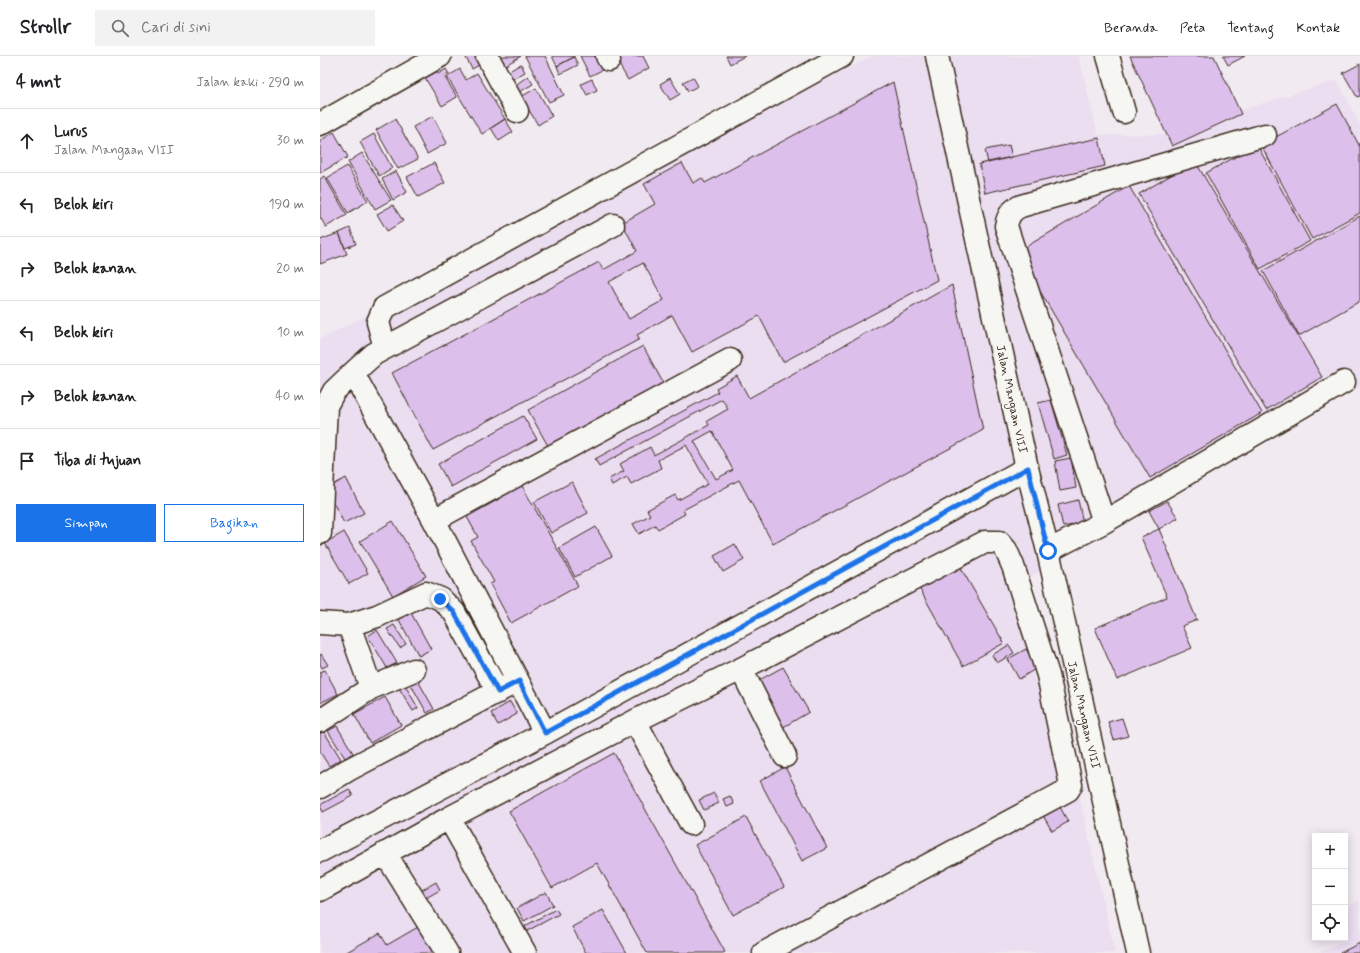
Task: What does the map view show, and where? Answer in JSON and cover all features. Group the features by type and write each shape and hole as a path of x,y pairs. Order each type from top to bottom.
{"street":[{"path":"320,124 440,56"},
{"path":"487,56 517,111"},
{"path":"385,348 378,322 384,308 842,56"},
{"name":"Jalan Mangaan VIII","path":"937,56 1028,468 1138,953"},
{"path":"1108,56 1124,112"},
{"path":"1104,522 1006,226 1007,219 1010,212 1021,206 1265,135"},
{"path":"320,533 326,406 334,391 374,354 613,224"},
{"path":"434,520 730,360"},
{"path":"353,373 434,520 545,733"},
{"path":"1048,551 1104,522 1344,382"},
{"path":"320,851 545,733 1028,468"},
{"path":"320,890 449,818 635,721 741,669 985,542 999,542 1006,550 1012,566 1048,675 1071,785 1068,790 764,953"},
{"path":"320,623 349,625 376,616 426,593 431,594 440,599 454,612 498,692"},
{"path":"349,625 371,688"},
{"path":"741,669 785,756"},
{"path":"320,721 371,688 414,670"},
{"path":"320,787 348,770 519,681"},
{"path":"635,721 691,824"},
{"path":"449,818 525,953"},
{"path":"385,853 447,953"}],"shaded area":[{"path":"872,56 1079,56 1098,135 1165,134 1337,80 1360,125 1360,387 1030,577 1115,953 320,953 320,339"},
{"path":"1360,900 1360,953 1318,953 1344,941 1348,941 1348,906"}],"building":[{"path":"465,56 482,56 485,62 472,69"},
{"path":"498,56 521,56 504,66"},
{"path":"525,56 545,56 564,95 549,102"},
{"path":"552,56 574,56 574,57 557,66"},
{"path":"580,56 597,56 604,69 590,76"},
{"path":"614,56 643,56 649,68 628,80"},
{"path":"726,56 745,56 730,64"},
{"path":"1130,56 1214,56 1241,114 1172,146"},
{"path":"1223,56 1245,56 1228,65"},
{"path":"574,57 578,65 560,74 557,66"},
{"path":"521,64 525,72 511,80 506,73"},
{"path":"1360,64 1360,96 1357,97 1343,73"},
{"path":"446,69 449,74 444,76 457,97 442,106 425,78 436,71 438,74"},
{"path":"460,69 466,80 477,73 505,119 482,134 447,77"},
{"path":"528,76 533,84 518,93 514,86"},
{"path":"693,77 698,86 688,91 683,82"},
{"path":"670,78 680,94 670,100 660,84"},
{"path":"592,79 597,90 587,95 581,84"},
{"path":"893,82 937,280 783,362 759,316 692,352 672,315 637,335 640,339 433,450 392,373 599,262 603,270 637,251 622,223 655,204 644,184 682,163 693,183 702,178 705,183","holes":["643,263 664,300 629,319 609,282"]},
{"path":"536,88 552,116 538,125 521,97"},
{"path":"1337,104 1360,147 1360,213 1312,239 1261,145"},
{"path":"433,116 447,143 427,154 413,127"},
{"path":"395,119 418,159 398,169 376,130"},
{"path":"505,119 513,132 499,141 491,128"},
{"path":"334,132 348,157 320,173 320,141"},
{"path":"374,134 392,168 379,176 360,142"},
{"path":"1099,138 1105,166 985,193 979,164"},
{"path":"1009,145 1012,157 988,163 985,150"},
{"path":"1257,145 1310,241 1260,269 1206,173"},
{"path":"362,153 391,200 375,209 348,162"},
{"path":"1195,161 1322,377 1266,410 1139,194"},
{"path":"434,163 445,183 418,197 407,177"},
{"path":"347,166 368,201 348,213 327,178"},
{"path":"396,171 407,192 393,200 382,179"},
{"path":"324,176 347,215 326,227 320,217 320,179"},
{"path":"1129,186 1262,413 1150,478 1017,252"},
{"path":"393,205 403,221 387,231 377,214"},
{"path":"1360,216 1360,301 1299,336 1263,271"},
{"path":"350,228 356,244 345,248 339,233"},
{"path":"339,233 347,254 320,264 320,240"},
{"path":"952,285 983,430 773,544 739,480 683,510 685,514 658,529 655,525 639,534 633,524 650,515 647,510 675,495 678,500 708,484 686,445 658,460 661,468 631,484 627,477 612,485 609,479 624,471 620,464 650,447 654,455 709,425 707,421 728,409 722,399 599,466 595,459 718,392 716,388 737,376 749,398","holes":["712,431 733,470 716,479 694,441"]},
{"path":"643,346 667,390 552,453 528,410"},
{"path":"1051,400 1067,455 1054,459 1038,403"},
{"path":"523,416 537,439 451,487 438,464"},
{"path":"1071,458 1076,488 1060,491 1055,461"},
{"path":"346,478 364,513 344,523 326,489"},
{"path":"520,482 578,586 511,623 490,584 494,582 471,541 478,537 467,517 499,499 496,495"},
{"path":"572,482 588,513 551,533 534,502"},
{"path":"1078,500 1083,523 1063,527 1058,505"},
{"path":"1167,501 1178,518 1159,529 1149,511"},
{"path":"393,521 426,576 393,596 360,541"},
{"path":"596,527 612,556 575,577 559,548"},
{"path":"1159,529 1197,620 1182,626 1192,648 1117,680 1095,628 1167,597 1141,537"},
{"path":"344,532 368,573 349,584 325,543"},
{"path":"735,544 744,560 723,572 714,556"},
{"path":"958,563 1004,643 963,666 918,586"},
{"path":"411,613 431,649 419,656 399,620"},
{"path":"394,625 406,644 400,648 387,629"},
{"path":"377,630 397,663 387,668 368,636"},
{"path":"1009,645 1014,653 997,663 992,655"},
{"path":"1026,649 1037,668 1019,679 1008,659"},
{"path":"321,654 328,665 322,668 320,664"},
{"path":"783,667 809,712 780,729 754,683"},
{"path":"325,670 338,694 320,703 320,672"},
{"path":"417,679 434,709 427,713 410,683"},
{"path":"405,685 418,708 413,711 399,688"},
{"path":"385,697 401,725 370,743 354,714"},
{"path":"510,702 517,714 498,725 491,713"},
{"path":"1122,718 1128,736 1114,740 1108,722"},
{"path":"337,726 353,753 345,758 328,731"},
{"path":"323,730 341,759 329,766 320,752 320,732"},
{"path":"614,753 725,952 647,953 597,863 552,888 509,811"},
{"path":"785,767 827,848 802,861 760,781"},
{"path":"349,789 353,796 323,812 320,805"},
{"path":"714,793 719,803 704,810 699,800"},
{"path":"730,796 734,804 727,807 723,799"},
{"path":"1058,803 1068,822 1052,831 1041,812"},
{"path":"746,817 784,887 733,915 695,845"},
{"path":"436,882 440,890 426,898 422,890"},
{"path":"546,892 553,905 524,921 517,908"},
{"path":"556,909 559,914 527,931 525,926"},
{"path":"603,910 627,953 586,953 572,927"},
{"path":"418,927 433,953 345,953 380,933 387,945"},
{"path":"1360,943 1360,953 1340,953"}],"route":[{"path":"440,599 454,612 498,692 519,681 545,733 1028,468 1048,551"}]}
